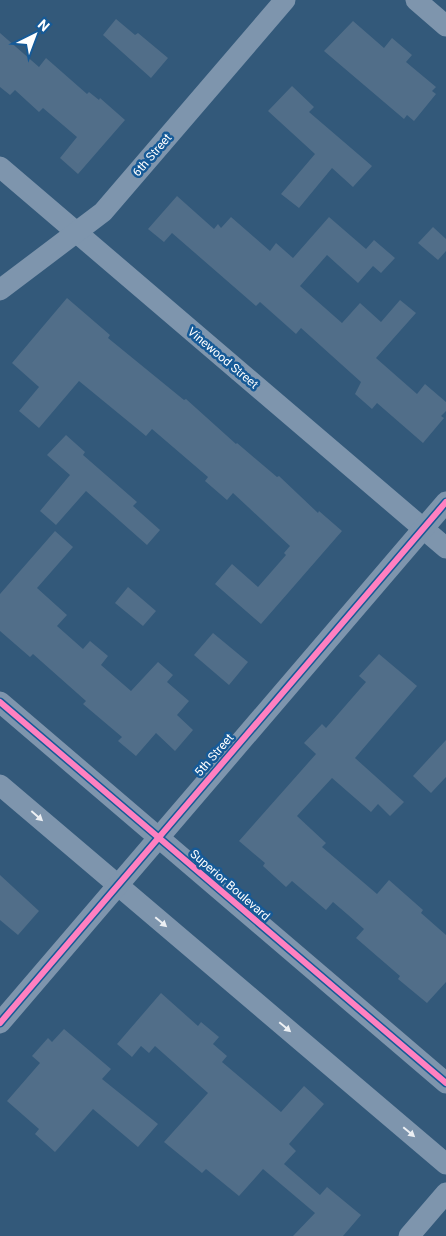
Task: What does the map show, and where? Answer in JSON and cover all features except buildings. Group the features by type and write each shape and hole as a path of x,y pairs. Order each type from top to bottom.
{"street":[{"name":"6th Street","path":"0,290 107,208 284,0"},
{"path":"416,0 446,26"},
{"name":"Vinewood Street","path":"0,167 446,548"},
{"name":"5th Street","path":"0,1023 446,502"},
{"name":"Superior Boulevard","path":"0,702 446,1083"},
{"path":"0,785 446,1164"},
{"path":"409,1236 446,1193"}],"cycle path":[{"path":"0,1023 446,502"},
{"path":"0,702 446,1083"}]}
